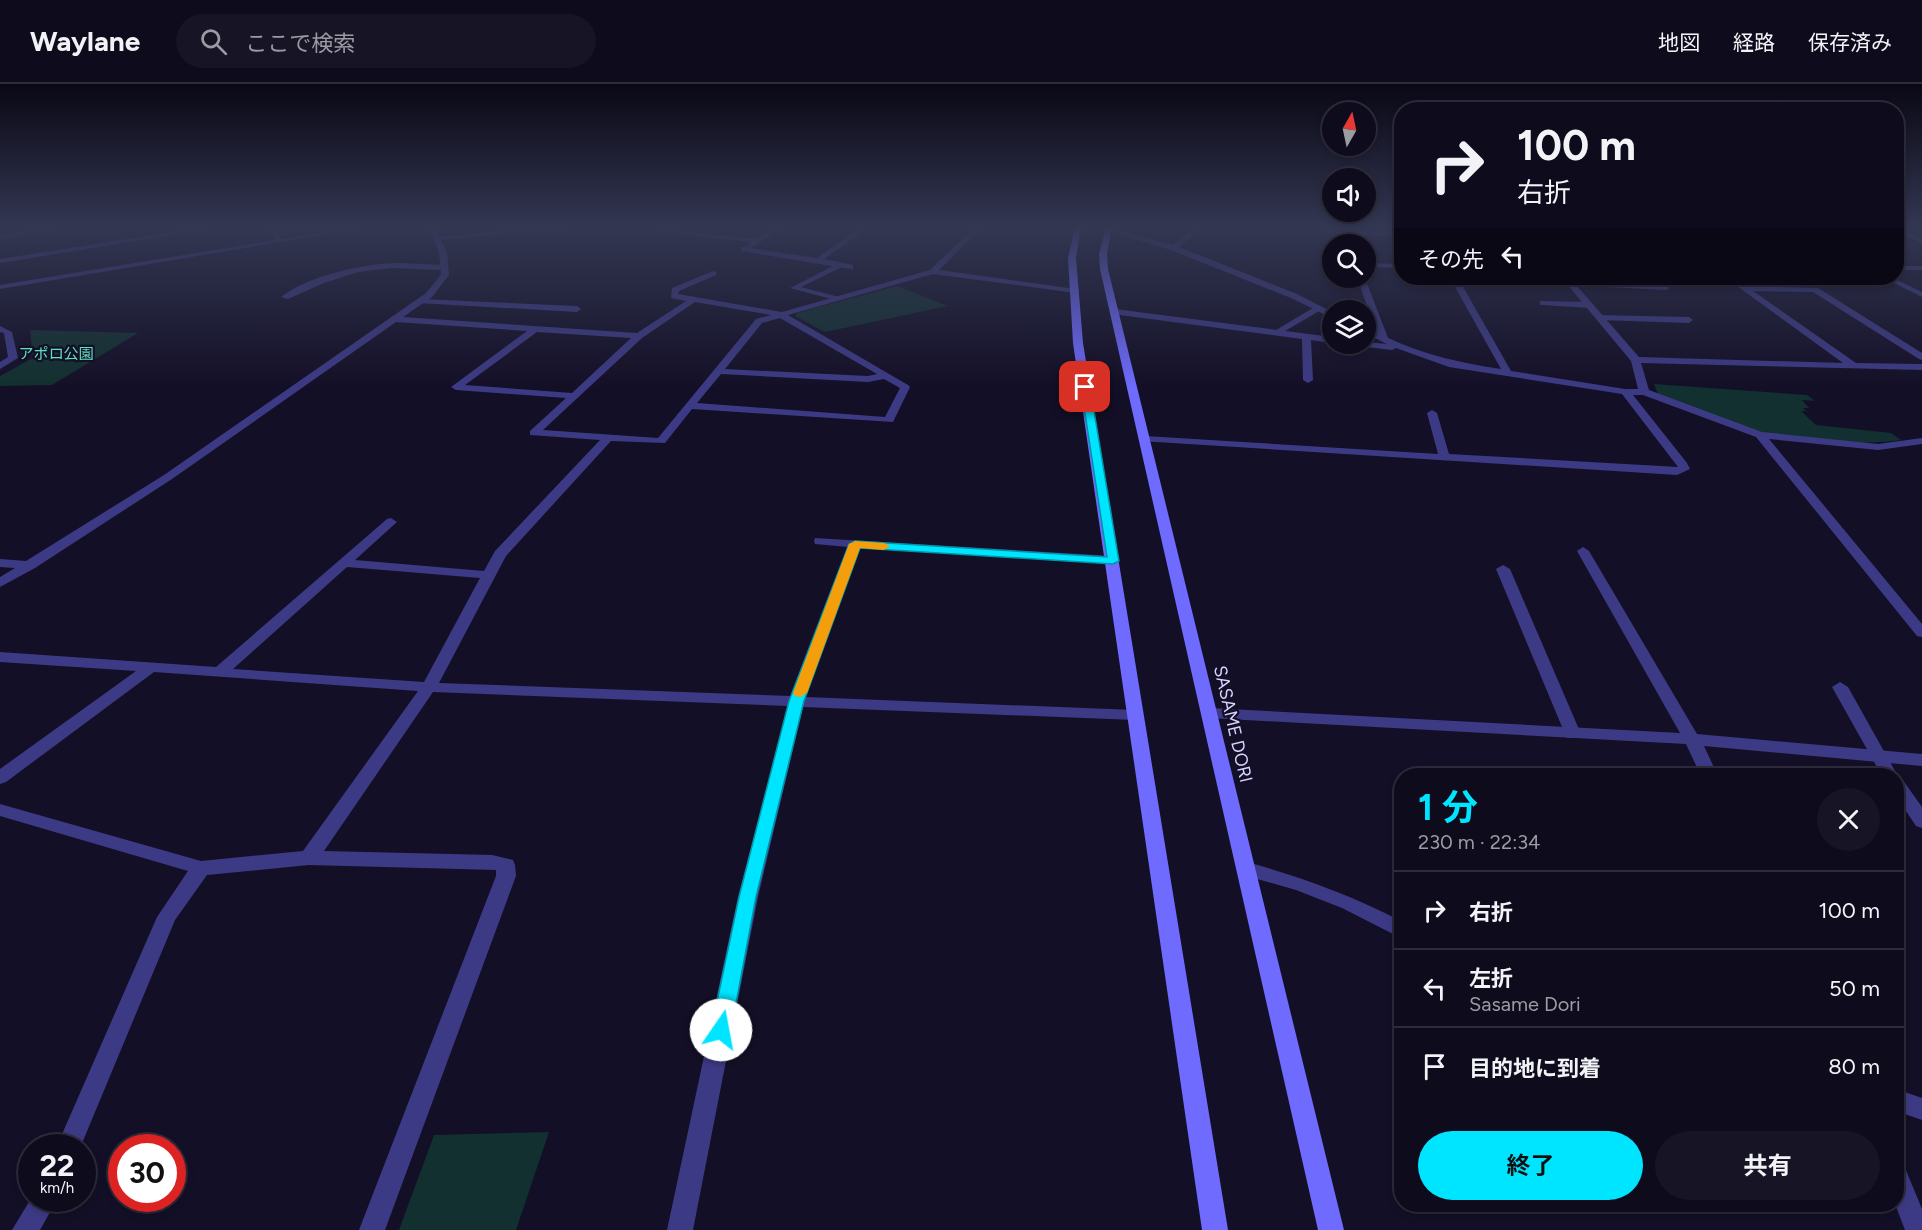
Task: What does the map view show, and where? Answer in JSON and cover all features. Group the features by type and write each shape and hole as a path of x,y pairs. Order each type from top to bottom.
{"main road":[{"path":"1075,280 1078,343 1215,1230"},
{"name":"SASAME DORI","path":"1107,280 1331,1230"}],"street":[{"path":"0,287 20,280"},
{"path":"285,297 322,280"},
{"path":"0,583 168,477 392,319 429,296 442,280"},
{"path":"692,406 889,420 905,387 780,314 674,296 674,293 698,280"},
{"path":"812,280 794,288 836,299"},
{"path":"694,299 639,336 534,434 661,441 692,406 759,321 903,280"},
{"path":"997,280 1076,291"},
{"path":"1252,280 1322,310"},
{"path":"1458,285 1508,374"},
{"path":"1572,285 1636,360 1644,392"},
{"path":"1629,285 1666,288"},
{"path":"1739,285 1854,366"},
{"path":"1901,285 1922,296"},
{"path":"1365,288 1384,338"},
{"path":"1743,288 1815,290 1922,357"},
{"path":"421,301 577,309"},
{"path":"1543,303 1590,305"},
{"path":"1275,333 1318,308"},
{"path":"1114,312 1322,339"},
{"path":"1600,317 1689,320"},
{"path":"392,319 639,336"},
{"path":"534,330 456,387 573,396"},
{"path":"0,366 13,358 3,332"},
{"path":"1376,335 1405,349 1449,364 1625,392 1644,392 1761,435 1878,447 1922,441"},
{"path":"1306,337 1308,380"},
{"path":"1376,346 1405,349"},
{"path":"1636,360 1922,367"},
{"path":"718,371 868,379 884,376"},
{"path":"1145,439 1677,472 1684,469 1625,392"},
{"path":"1432,413 1444,457"},
{"path":"1761,435 1922,633"},
{"path":"309,858 429,687 500,554 607,439"},
{"path":"221,671 391,522"},
{"path":"820,541 1113,561"},
{"path":"680,1230 748,897 796,701 855,544"},
{"path":"1583,551 1706,768"},
{"path":"0,563 30,566"},
{"path":"344,563 489,575"},
{"path":"1503,569 1573,734"},
{"path":"0,657 429,687 1135,715"},
{"path":"0,778 153,666"},
{"path":"1840,687 1886,768"},
{"path":"1210,713 1692,740 1922,760"},
{"path":"1904,795 1922,821"},
{"path":"0,810 201,868 309,858 492,862 506,865 506,876 372,1230"},
{"path":"74,1134 167,917 201,868"},
{"path":"1247,869 1301,884 1349,903 1394,926"},
{"path":"1904,1102 1922,1108"},
{"path":"1904,1196 1918,1230"},
{"path":"25,1230 37,1212"}],"green space":[{"path":"897,286 948,306 825,332 795,316 797,313"},
{"name":"アポロ公園","path":"30,330 138,333 52,385 0,386 0,376 33,358"},
{"path":"1654,384 1807,395 1815,401 1802,400 1809,408 1803,408 1806,411 1801,411 1816,425 1891,433 1901,440 1849,443 1773,435 1658,394"},
{"path":"549,1132 516,1230 399,1230 434,1135"}],"slow traffic":[{"path":"800,693 855,544 884,546"}],"route":[{"path":"721,1030 748,897 796,701 855,544 1113,561 1085,387"}]}
